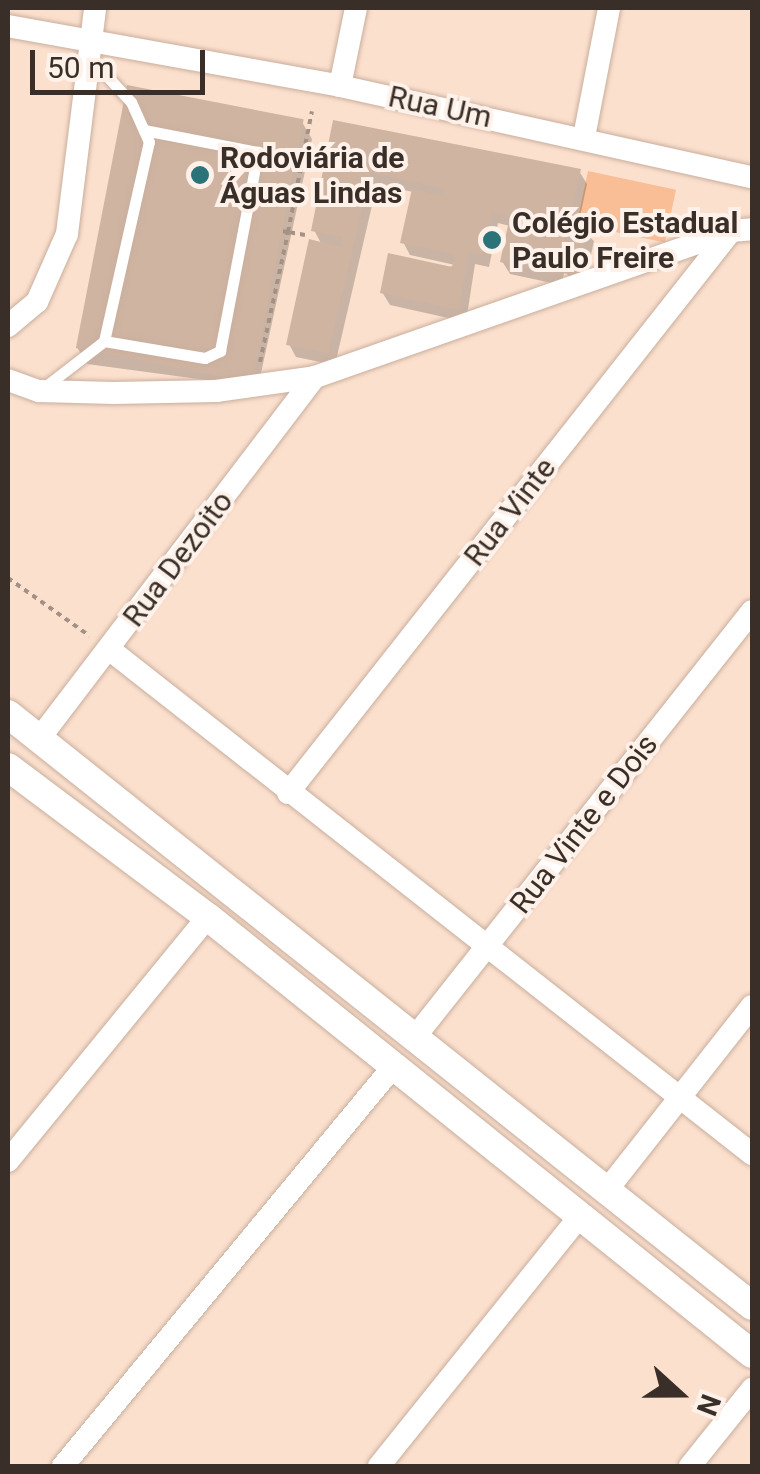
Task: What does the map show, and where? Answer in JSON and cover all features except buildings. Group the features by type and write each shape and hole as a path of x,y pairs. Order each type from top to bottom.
{"street":[{"path":"8,326 37,302 67,234 87,48 95,8"},
{"path":"340,86 356,8"},
{"path":"584,137 610,8"},
{"name":"Rua Um","path":"8,26 87,48 340,86 752,177"},
{"path":"8,380 39,391 216,390 315,377 742,230"},
{"name":"Rua Vinte","path":"288,793 742,230"},
{"name":"Rua Dezoito","path":"38,739 315,377"},
{"name":"Rua Vinte e Dois","path":"415,1037 752,611"},
{"path":"109,649 752,1154"},
{"path":"8,714 752,1306"},
{"path":"10,773 208,918 752,1354"},
{"path":"65,811 88,781"},
{"path":"8,1161 208,918"},
{"path":"606,1190 752,1006"},
{"path":"63,1466 392,1068"},
{"path":"380,1466 581,1215"},
{"path":"690,1466 752,1389"}],"lane":[{"path":"39,391 104,341 149,142 131,102 87,48"},
{"path":"104,341 205,358 220,351 258,152 144,130"}],"path":[{"path":"258,373 312,111"},
{"path":"280,231 305,235"},
{"path":"8,578 109,649"}],"shaded area":[{"path":"588,171 676,190 665,243 577,224"}],"place":[{"name":"Rodoviária de Águas Lindas","path":"200,175"},
{"name":"Colégio Estadual Paulo Freire","path":"492,240"}]}
